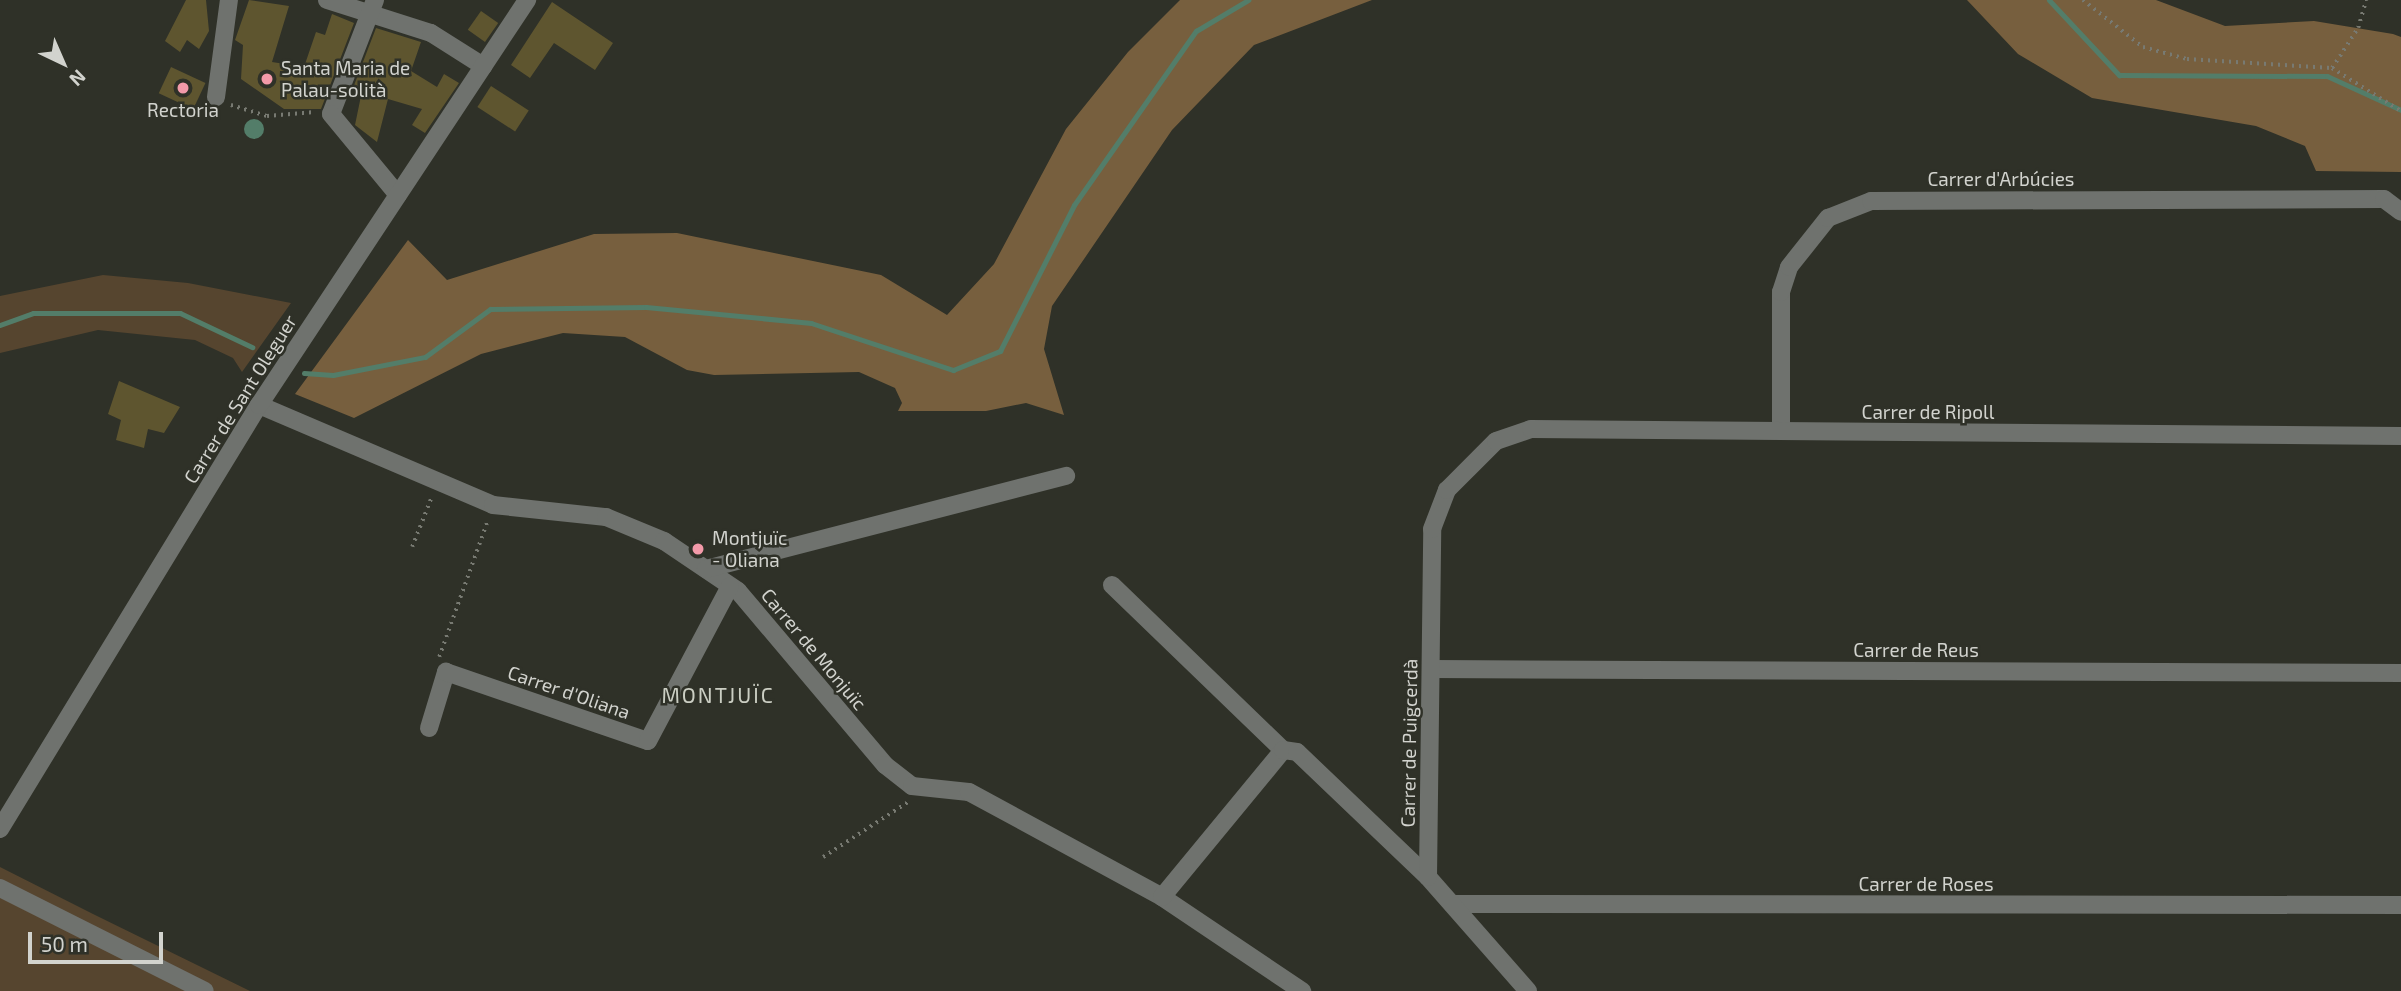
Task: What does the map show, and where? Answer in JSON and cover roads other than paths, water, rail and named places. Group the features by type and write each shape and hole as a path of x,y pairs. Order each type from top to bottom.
{"street":[{"path":"216,97 229,0"},
{"path":"327,0 373,5 431,33 483,66"},
{"name":"Carrer de Sant Oleguer","path":"0,829 259,405 527,0"},
{"path":"373,5 331,114 398,195"},
{"name":"Carrer d'Arbúcies","path":"1781,431 1781,292 1789,267 1828,218 1871,201 2384,199 2401,212"},
{"name":"Carrer de Monjuïc","path":"259,405 493,505 606,517 664,541 730,586 885,765 912,786 969,792 1162,897"},
{"name":"Carrer de Ripoll","path":"1465,466 1496,441 1531,429 2401,436"},
{"name":"Carrer de Puigcerdà","path":"1428,877 1432,529 1447,490 1465,466"},
{"path":"706,569 1066,476"},
{"path":"1112,585 1283,750 1297,752 1428,877 1528,991"},
{"name":"Carrer d'Oliana","path":"429,728 446,672 648,741 730,586"},
{"name":"Carrer de Reus","path":"1431,669 2401,673"},
{"path":"1283,750 1162,897 1302,991"},
{"path":"0,888 205,991"},
{"name":"Carrer de Roses","path":"1452,904 2401,905"}],"waterway":[{"path":"304,373 333,375 425,357 490,309 646,307 811,323 953,370 1000,351 1074,205 1196,31 1248,0"},
{"path":"2049,0 2119,75 2327,76 2401,110"},
{"path":"0,325 33,313 180,313 252,347"}],"place":[{"name":"Santa Maria de Palau-solità","path":"267,79"},
{"name":"Rectoria","path":"183,88"},
{"name":"Montjuïc - Oliana","path":"698,549"}],"district":[{"name":"MONTJUÏC","path":"718,695"}]}
